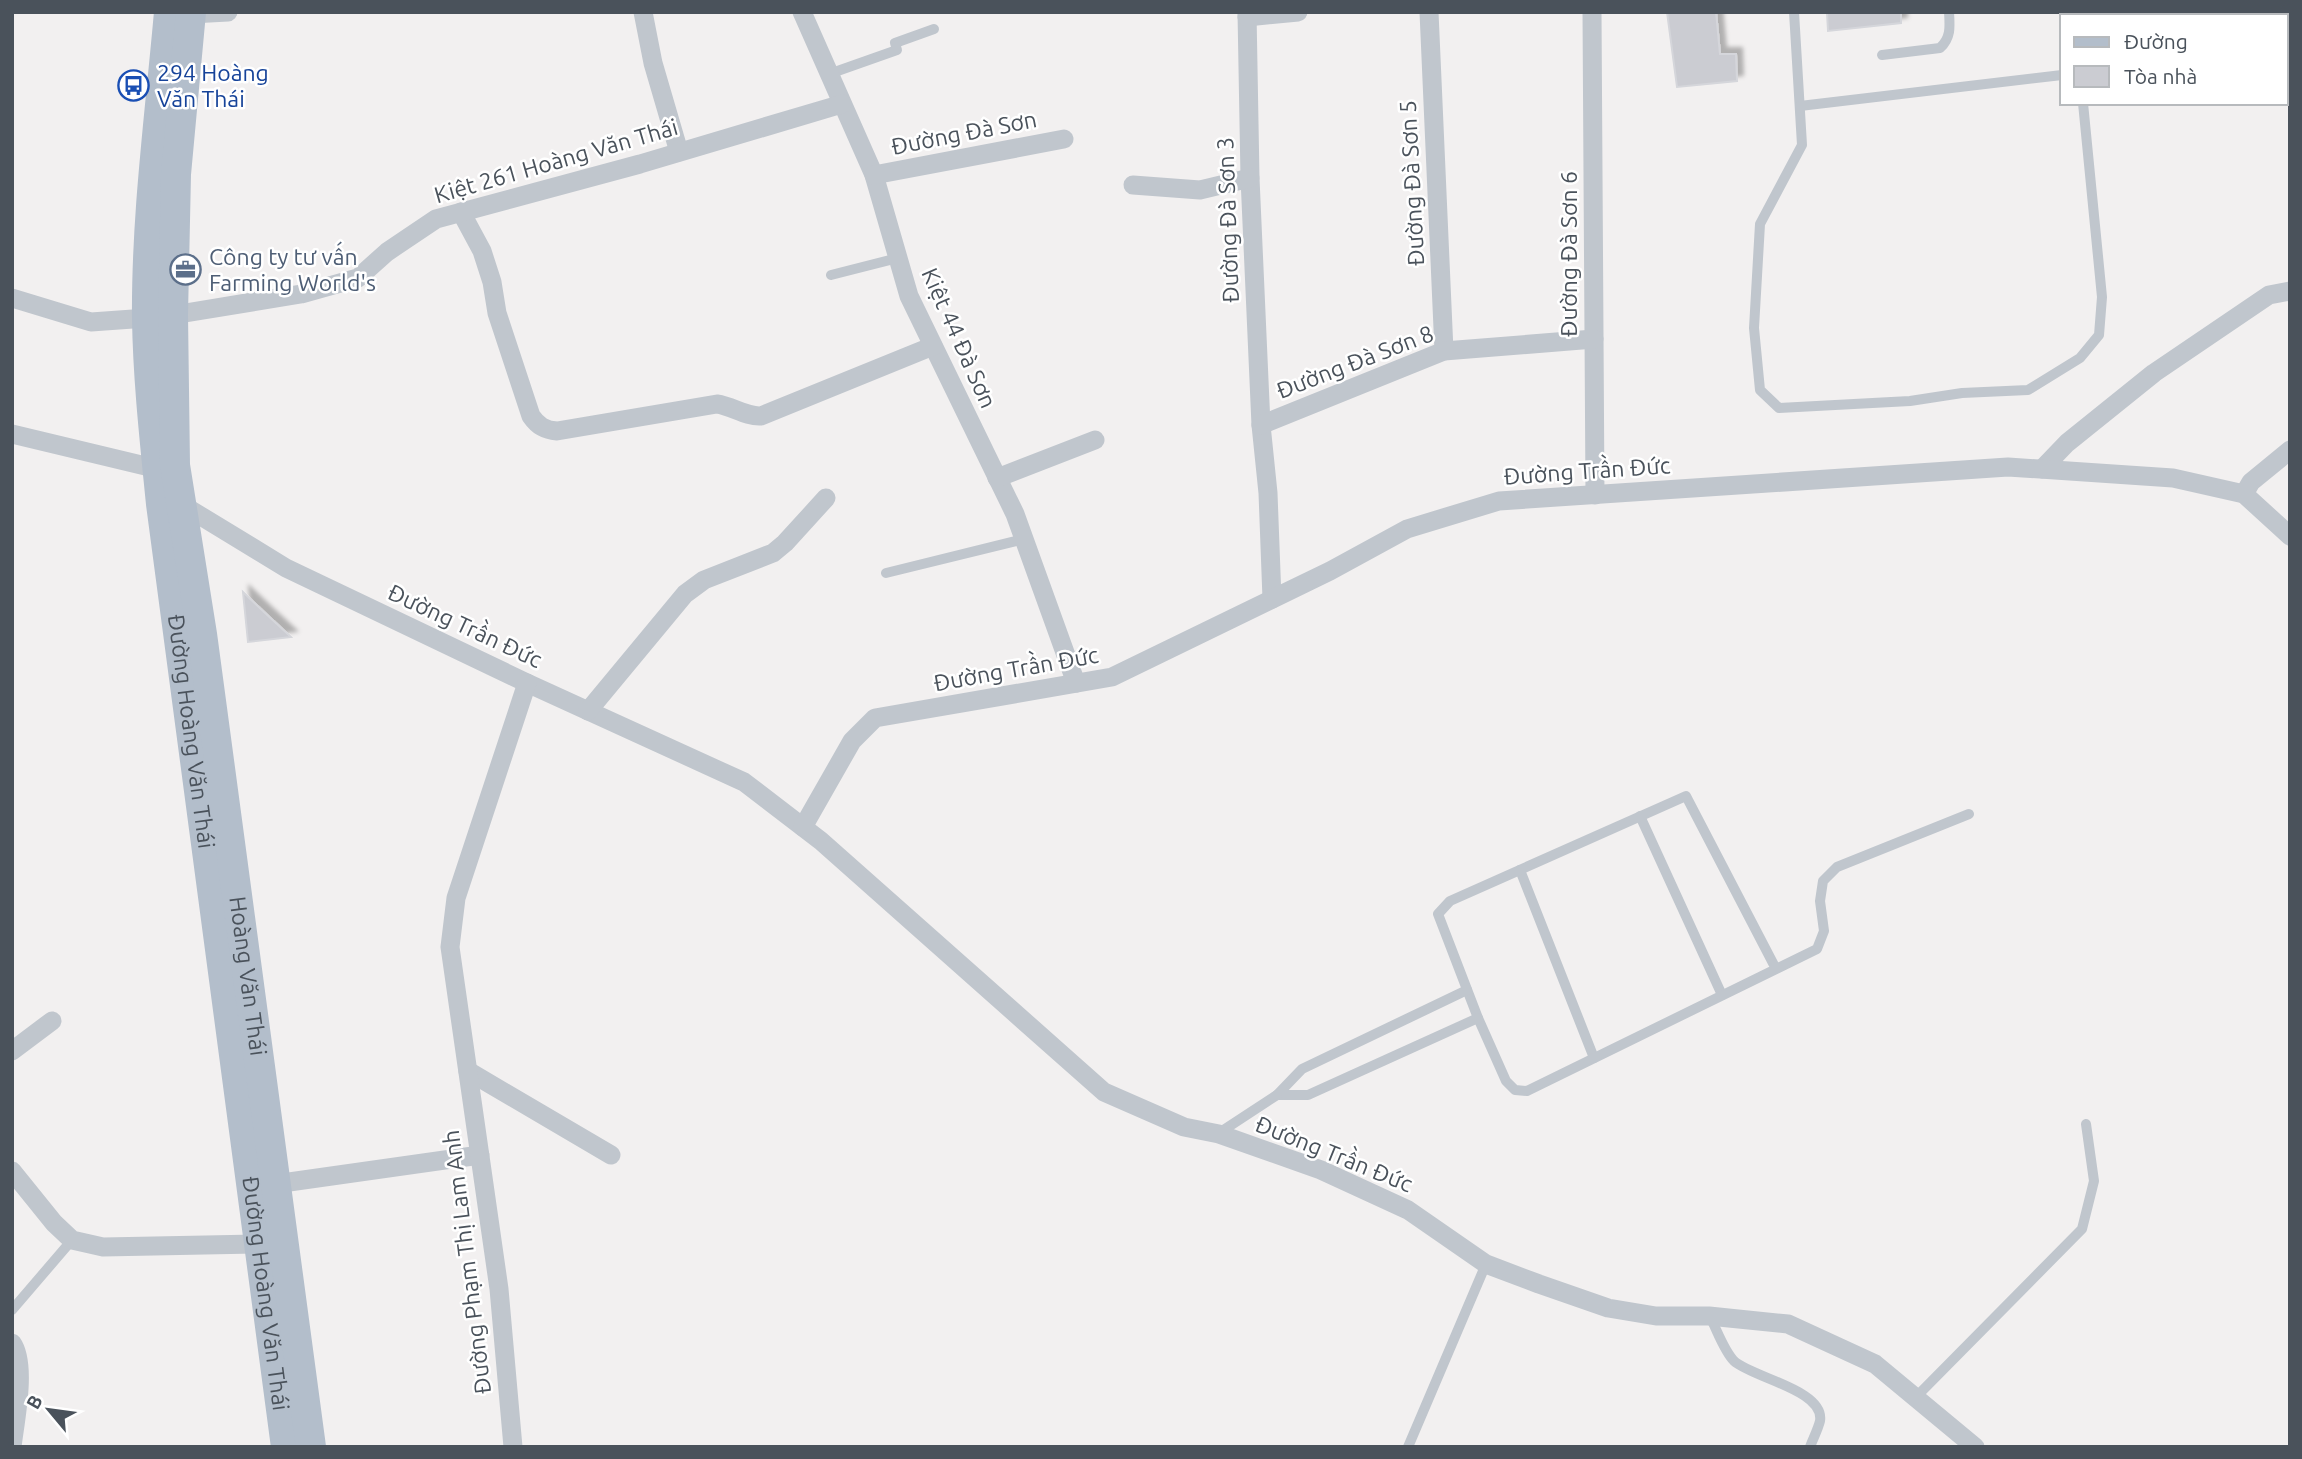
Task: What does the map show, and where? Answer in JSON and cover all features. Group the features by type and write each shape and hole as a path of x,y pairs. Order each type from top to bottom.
{"main road":[{"name":"Đường Hoàng Văn Thái","path":"184,13 151,200 175,465 172,504 286,1447"},
{"name":"Đường Hoàng Văn Thái","path":"160,317 158,469 172,504"},
{"name":"Hoàng Văn Thái","path":"172,504 202,634 311,1447"}],"street":[{"path":"184,13 228,12"},
{"path":"643,12 653,62 679,152"},
{"name":"Kiệt 44 Đà Sơn","path":"802,12 874,175 909,296 1015,514 1076,683"},
{"path":"1247,15 1298,12"},
{"name":"Đường Đà Sơn 5","path":"1429,12 1444,351"},
{"name":"Đường Đà Sơn 6","path":"1592,12 1595,495"},
{"name":"Đường Đà Sơn 3","path":"1247,15 1250,178 1272,599"},
{"name":"Kiệt 261 Hoàng Văn Thái","path":"12,298 91,322 160,317 302,294 358,278 387,252 436,219 842,104"},
{"name":"Đường Đà Sơn","path":"874,175 1064,139"},
{"path":"1133,185 1200,190 1250,178"},
{"path":"461,212 482,251 492,282 496,313 531,416 542,428 556,431 716,404 761,416 933,346"},
{"path":"2042,469 2067,443 2154,373 2269,295 2290,291"},
{"name":"Đường Đà Sơn 8","path":"1261,425 1444,351 1594,340"},
{"path":"12,435 158,469"},
{"path":"997,478 1095,440"},
{"path":"2244,494 2251,482 2290,450"},
{"name":"Đường Trần Đức","path":"803,827 852,741 875,718 1112,677 1407,529 1499,501 2007,467 2173,478 2244,494 2290,536"},
{"path":"588,711 685,594 704,580 773,553 826,498"},
{"name":"Đường Trần Đức","path":"172,504 286,568 527,683 744,782 803,827 1104,1091 1184,1127 1219,1134 1321,1170 1408,1210 1486,1264 1608,1308 1656,1316 1709,1316 1788,1324 1875,1364 1975,1447"},
{"name":"Đường Phạm Thị Lam Anh","path":"513,1447 499,1289 450,947 456,898 527,683"},
{"path":"12,1051 52,1021"},
{"path":"468,1071 611,1155"},
{"path":"275,1184 480,1155"},
{"path":"12,1171 54,1223 72,1240 103,1247 260,1244"},
{"path":"12,1343 16,1348 20,1378 12,1447"}],"lane":[{"path":"1794,12 1802,145 1760,224 1755,328 1760,390 1779,408 1910,401 1962,393 2028,390 2080,358 2099,335 2102,297 2082,105"},
{"path":"1882,55 1940,48 1949,34 1949,12"},
{"path":"829,74 897,50 895,43 934,29"},
{"path":"1800,106 2060,75"},
{"path":"831,275 898,258"},
{"path":"886,573 1024,539"},
{"path":"1776,969 1686,796 1450,901 1438,914 1478,1018 1506,1081 1515,1090 1527,1091 1817,949 1824,931 1820,901 1823,880 1837,867 1969,814"},
{"path":"1640,816 1722,995"},
{"path":"1520,870 1594,1058"},
{"path":"1219,1134 1277,1095 1302,1069 1467,990"},
{"path":"1277,1095 1308,1095 1478,1018"},
{"path":"1916,1397 2082,1229 2094,1181 2086,1124"},
{"path":"12,1310 72,1240"},
{"path":"1408,1447 1486,1264"},
{"path":"1709,1316 1733,1360 1809,1397 1819,1408 1820,1420 1810,1447"}],"building":[{"path":"1667,12 1716,12 1720,54 1736,54 1737,81 1677,87"},
{"path":"1827,12 1901,12 1901,23 1828,31"},
{"path":"243,592 264,612 291,637 248,642"}],"place":[{"name":"294 Hoàng Văn Thái","path":"134,86"},
{"name":"Công ty tư vấn Farming World's","path":"186,270"}]}
